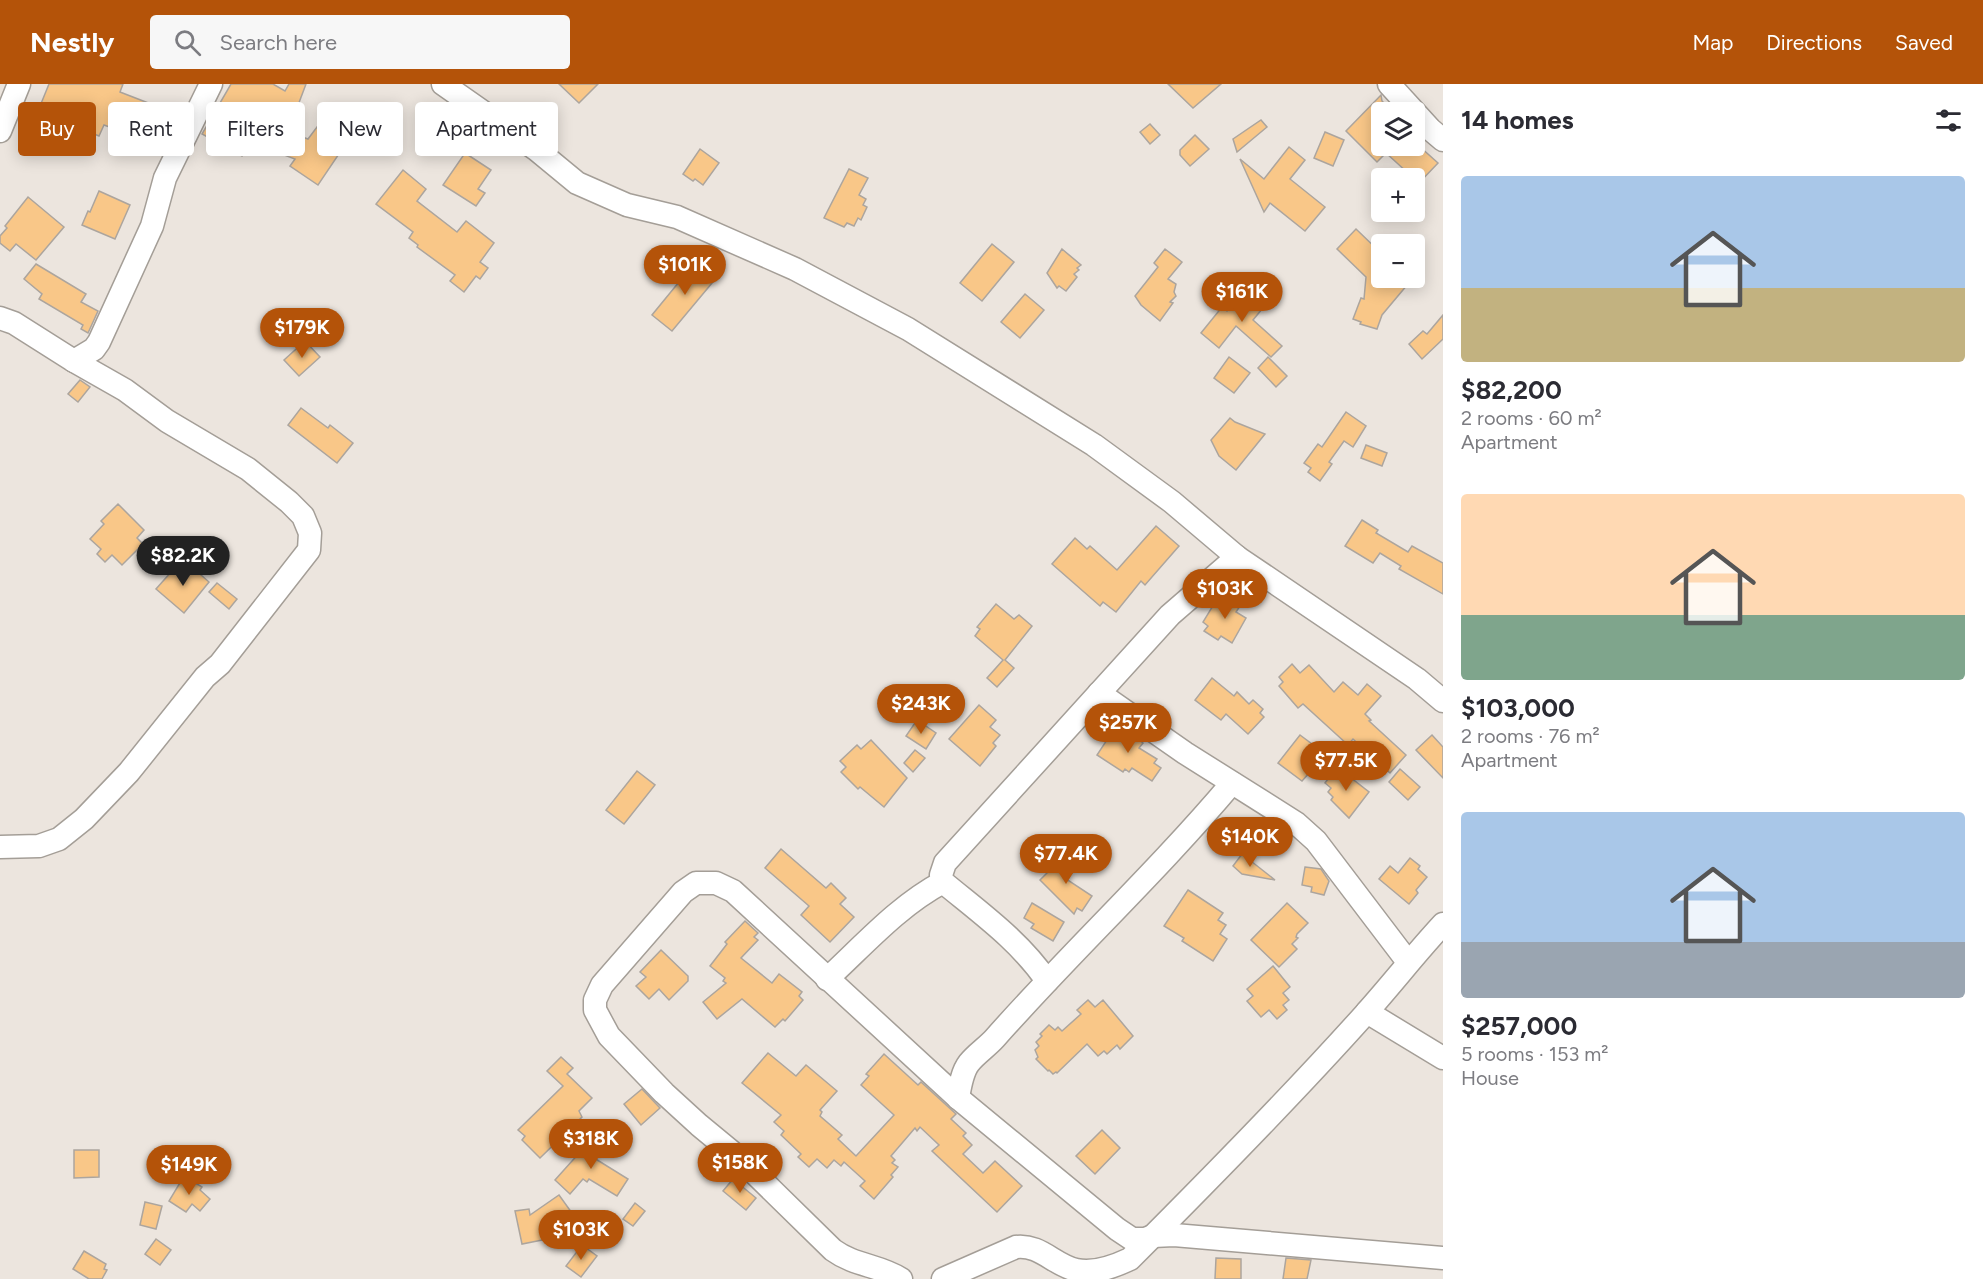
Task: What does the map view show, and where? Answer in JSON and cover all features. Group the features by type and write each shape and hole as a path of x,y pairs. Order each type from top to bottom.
{"street":[{"path":"0,131 4,109 19,84"},
{"path":"74,361 94,349 99,342 152,226 165,178 211,84"},
{"path":"443,84 537,150 577,183 627,205 677,218 795,269 908,329 1094,446 1172,502 1237,557 1417,679 1443,701"},
{"path":"1389,84 1438,128"},
{"path":"0,318 14,323 125,390 166,421 248,469 303,516 310,533 309,550 220,664 205,677 129,772 84,819 59,839 39,846 0,847"},
{"path":"1047,981 1016,944 943,882 941,875 945,863 1170,615 1237,557"},
{"path":"1099,693 1232,783 1296,823 1316,842 1408,962"},
{"path":"958,1098 965,1069 970,1062 994,1040 1047,981 1148,878 1232,783"},
{"path":"827,979 903,907 943,882"},
{"path":"901,1279 890,1272 846,1260 834,1250 739,1158 664,1093 609,1036 595,1010 595,1000 602,985 683,892 696,883 716,883 734,891 958,1098 1132,1239 1174,1235 1443,1258"},
{"path":"943,1279 1016,1247 1027,1246 1074,1270 1090,1271 1115,1266 1130,1259 1267,1119 1367,1012 1443,924"},
{"path":"1367,1012 1443,1058"}],"building":[{"path":"49,84 123,84 120,92 146,102 108,102 108,126 104,125 99,136 96,135 96,102 42,102"},
{"path":"231,84 273,84 285,91 289,84 306,84 299,102 221,102"},
{"path":"559,84 598,84 579,103"},
{"path":"1168,84 1221,84 1193,108"},
{"path":"1381,95 1383,102 1374,102"},
{"path":"1371,105 1371,156 1346,131"},
{"path":"1261,120 1267,127 1237,152 1233,139"},
{"path":"1150,124 1160,135 1150,144 1140,132"},
{"path":"317,127 317,156 338,156 318,185 290,166 295,159 287,156 305,156 305,138 308,139"},
{"path":"1325,132 1344,140 1333,166 1314,158"},
{"path":"1195,135 1209,149 1190,166 1180,155 1180,150"},
{"path":"1289,147 1305,160 1290,179 1325,207 1305,231 1270,203 1264,212 1240,159 1264,179"},
{"path":"700,149 719,163 703,185 683,174"},
{"path":"1425,151 1438,163 1425,177 1425,168 1402,168 1389,156 1425,156"},
{"path":"463,156 470,156 491,170 478,189 485,193 476,206 443,185"},
{"path":"1371,156 1383,156 1377,162"},
{"path":"849,169 868,178 859,195 866,199 863,205 867,207 861,220 858,218 854,226 847,223 844,227 824,218"},
{"path":"403,170 426,189 417,201 457,232 466,221 494,243 480,262 488,268 480,279 476,276 464,292 450,281 455,275 417,247 418,245 409,238 413,232 376,204"},
{"path":"99,191 130,205 115,239 82,225"},
{"path":"28,197 64,227 36,260 16,244 10,251 0,243 0,236 7,228 5,226"},
{"path":"1356,229 1371,243 1371,288 1405,288 1382,315 1377,329 1360,324 1361,322 1353,319 1361,298 1364,299 1366,277 1337,249"},
{"path":"992,244 1014,262 982,301 960,283"},
{"path":"1062,249 1081,265 1074,274 1077,277 1066,291 1059,286 1057,288 1047,273"},
{"path":"1165,249 1182,262 1168,279 1176,284 1174,292 1176,296 1170,302 1173,303 1160,321 1141,305 1135,296 1158,267 1154,263"},
{"path":"697,260 717,277 672,331 652,315"},
{"path":"36,264 86,294 81,302 98,311 88,333 81,329 83,325 39,299 42,294 24,279"},
{"path":"1247,286 1267,303 1253,320 1282,346 1271,357 1236,326 1219,348 1201,333 1222,307 1227,311"},
{"path":"1025,294 1044,310 1020,338 1001,322"},
{"path":"1443,315 1443,339 1422,359 1409,344 1423,331 1427,334"},
{"path":"305,341 320,357 299,376 284,360"},
{"path":"1229,357 1250,373 1234,393 1214,378"},
{"path":"1268,357 1287,376 1276,387 1258,368"},
{"path":"80,380 90,387 78,402 68,394"},
{"path":"301,408 328,428 330,425 353,443 337,463 288,425"},
{"path":"1346,412 1366,426 1353,447 1344,441 1329,462 1332,464 1320,481 1308,472 1311,468 1304,463 1318,444 1322,447"},
{"path":"1230,418 1265,434 1236,470 1219,456 1211,440"},
{"path":"1366,445 1387,453 1382,466 1361,458"},
{"path":"118,504 144,530 137,538 143,544 122,565 112,555 105,562 97,554 101,549 90,539 104,524 101,521"},
{"path":"1362,520 1378,530 1376,533 1408,552 1412,546 1443,563 1443,594 1399,569 1401,566 1380,553 1373,563 1345,546"},
{"path":"1156,526 1179,546 1145,585 1141,581 1116,612 1103,602 1100,606 1052,564 1075,538 1087,549 1090,546 1117,570"},
{"path":"180,562 189,570 192,567 209,582 184,613 156,589"},
{"path":"217,583 237,599 229,609 209,592"},
{"path":"1231,596 1242,603 1236,612 1246,618 1232,643 1221,636 1218,640 1204,631 1208,626 1203,622 1217,599 1226,604"},
{"path":"996,604 1014,619 1019,615 1032,626 1005,660 1014,668 997,687 987,678 1003,660 975,636 980,629 977,627"},
{"path":"1292,664 1300,673 1309,665 1334,692 1343,682 1358,695 1367,684 1381,696 1365,714 1371,720 1369,721 1406,755 1390,773 1353,739 1348,745 1303,704 1298,708 1279,686 1283,682 1279,677"},
{"path":"1212,678 1234,696 1237,692 1249,704 1253,700 1263,709 1260,713 1264,717 1248,734 1226,714 1221,720 1195,700"},
{"path":"979,705 996,720 990,727 1000,735 993,743 996,746 980,766 949,739"},
{"path":"917,720 936,733 926,749 906,736"},
{"path":"1118,723 1143,743 1139,748 1157,759 1154,763 1161,768 1152,781 1132,768 1129,772 1125,769 1123,772 1097,755"},
{"path":"1300,735 1320,750 1307,767 1311,771 1302,781 1278,763"},
{"path":"1432,735 1443,747 1443,778 1416,750"},
{"path":"871,740 907,778 884,807 860,787 858,789 841,772 846,767 840,761 857,745 861,749"},
{"path":"915,750 925,758 913,772 904,763"},
{"path":"1337,767 1369,792 1349,818 1331,800 1333,797 1328,792 1331,788 1325,783"},
{"path":"1400,769 1420,787 1408,800 1389,782"},
{"path":"637,771 655,785 624,824 606,810"},
{"path":"781,849 826,888 831,883 846,898 840,904 854,917 830,942 801,915 809,906 765,868"},
{"path":"1067,853 1079,866 1066,879 1092,896 1082,911 1077,908 1074,914 1040,880"},
{"path":"1242,854 1275,880 1242,874 1233,866"},
{"path":"1410,858 1420,866 1418,869 1427,877 1416,890 1418,893 1409,904 1379,879 1390,866 1398,873"},
{"path":"1305,867 1321,869 1329,881 1324,895 1311,892 1312,887 1302,885"},
{"path":"1188,890 1223,913 1218,920 1226,925 1220,934 1227,939 1213,961 1182,941 1184,938 1164,926"},
{"path":"1032,903 1064,922 1053,941 1031,928 1034,924 1024,918"},
{"path":"1287,903 1308,923 1297,934 1298,938 1292,944 1297,949 1279,967 1251,940"},
{"path":"745,921 758,933 754,937 758,940 741,958 772,983 779,974 802,992 799,996 803,1000 785,1021 783,1019 775,1027 742,999 717,1019 703,1002 726,983 723,981 725,978 710,966 727,944 725,942"},
{"path":"661,950 688,976 688,981 669,1000 659,989 649,999 636,986 646,977 640,972"},
{"path":"1273,966 1290,987 1283,993 1289,1000 1283,1005 1287,1010 1277,1019 1269,1010 1261,1017 1247,1001 1253,996 1247,989"},
{"path":"1088,1000 1095,1007 1103,1000 1133,1036 1120,1049 1117,1045 1107,1054 1104,1051 1098,1056 1087,1044 1057,1073 1053,1074 1036,1059 1038,1057 1035,1050 1039,1046 1036,1042 1049,1025 1055,1030 1058,1027 1062,1031 1081,1014 1077,1010"},
{"path":"768,1053 796,1076 806,1065 837,1091 820,1110 822,1112 820,1116 842,1135 838,1139 856,1156 894,1115 861,1085 869,1076 866,1074 884,1054 918,1085 921,1082 956,1114 951,1119 966,1133 963,1136 972,1145 963,1154 983,1173 995,1161 1022,1186 997,1212 932,1151 939,1145 920,1127 917,1131 915,1128 891,1156 895,1160 892,1163 898,1167 891,1175 893,1177 874,1199 860,1186 865,1181 844,1162 841,1166 834,1160 827,1168 817,1159 809,1167 798,1157 801,1154 781,1135 784,1131 774,1122 781,1115 742,1083"},
{"path":"561,1057 573,1068 567,1074 592,1098 579,1111 582,1117 540,1158 522,1140 525,1136 518,1130 563,1086 547,1071"},
{"path":"642,1089 660,1108 641,1125 624,1104"},
{"path":"1102,1130 1120,1148 1095,1174 1076,1156"},
{"path":"598,1132 609,1142 594,1158 628,1179 617,1196 589,1179 587,1182 583,1179 570,1194 555,1180"},
{"path":"74,1150 99,1150 99,1177 74,1178"},
{"path":"184,1176 202,1187 200,1190 210,1199 200,1211 192,1204 186,1212 169,1201"},
{"path":"733,1179 756,1198 746,1210 723,1191"},
{"path":"559,1195 577,1220 574,1222 579,1228 560,1241 557,1237 522,1244 515,1211 529,1209 530,1215"},
{"path":"145,1202 162,1206 156,1229 140,1225"},
{"path":"635,1203 645,1211 633,1226 623,1219"},
{"path":"156,1239 171,1250 160,1265 145,1254"},
{"path":"582,1245 597,1256 581,1277 566,1266"},
{"path":"84,1251 106,1264 104,1269 107,1270 102,1279 89,1279 73,1269"},
{"path":"1216,1258 1241,1259 1241,1279 1215,1279"},
{"path":"1286,1258 1311,1260 1307,1279 1283,1279"}]}
